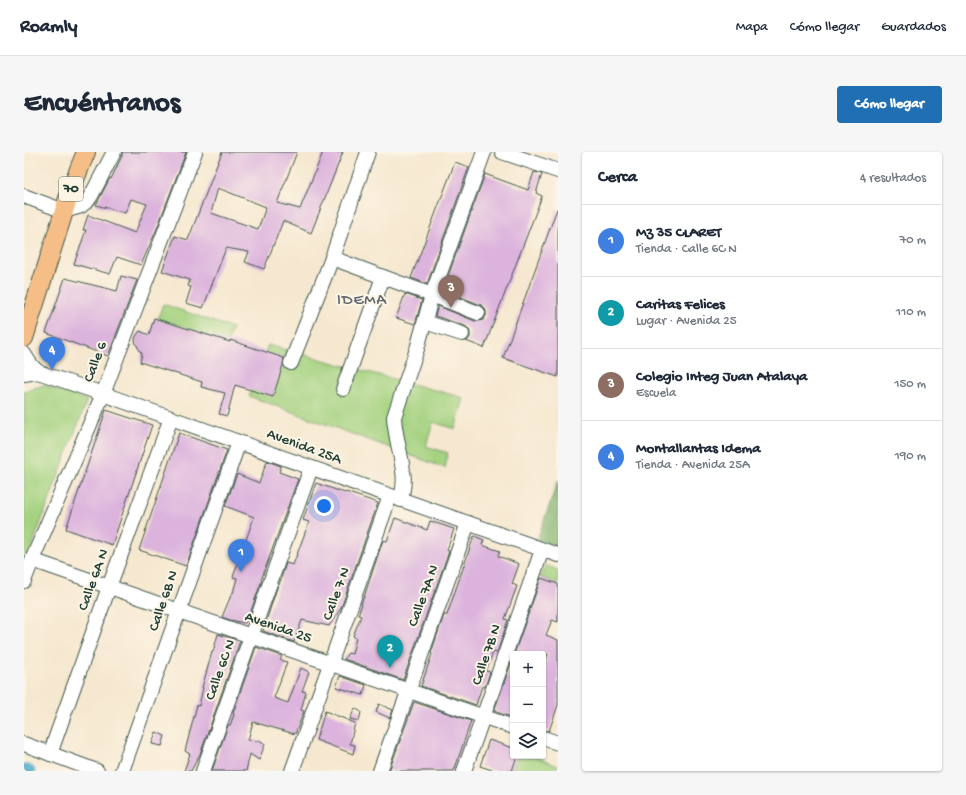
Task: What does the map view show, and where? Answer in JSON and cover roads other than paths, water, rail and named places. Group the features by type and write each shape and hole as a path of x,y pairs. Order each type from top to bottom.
{"main road":[{"name":"70","path":"24,338 71,188 86,152"},
{"name":"70","path":"24,304 30,287 61,219"}],"street":[{"path":"24,196 61,219 88,200 114,152"},
{"name":"Calle 6","path":"24,581 103,394 194,152"},
{"path":"291,362 332,258 368,152"},
{"name":"Calle 7 N","path":"292,771 330,664 396,498 404,486 404,472 394,426 394,417 417,349 432,295 484,152"},
{"path":"502,152 534,157 558,171"},
{"path":"332,258 478,313"},
{"path":"343,389 383,277"},
{"path":"425,322 462,334"},
{"name":"Avenida 25A","path":"24,354 31,365 31,373 103,394 558,556"},
{"name":"Calle 6A N","path":"50,754 171,418"},
{"name":"Calle 6B N","path":"122,771 239,442"},
{"name":"Calle 6C N","path":"203,771 311,468"},
{"name":"Calle 7A N","path":"380,771 468,523"},
{"name":"Calle 7B N","path":"464,771 542,550"},
{"name":"Avenida 25","path":"32,560 510,726"},
{"path":"24,744 97,771"}],"waterway":[{"path":"24,769 30,771"}],"place":[{"name":"Colegio Integ Juan Atalaya","path":"451,308"},
{"name":"Montallantas Idema","path":"52,370"},
{"name":"Mz 35 CLARET","path":"241,572"},
{"name":"Caritas Felices","path":"390,668"}],"district":[{"name":"IDEMA","path":"362,301"}]}
